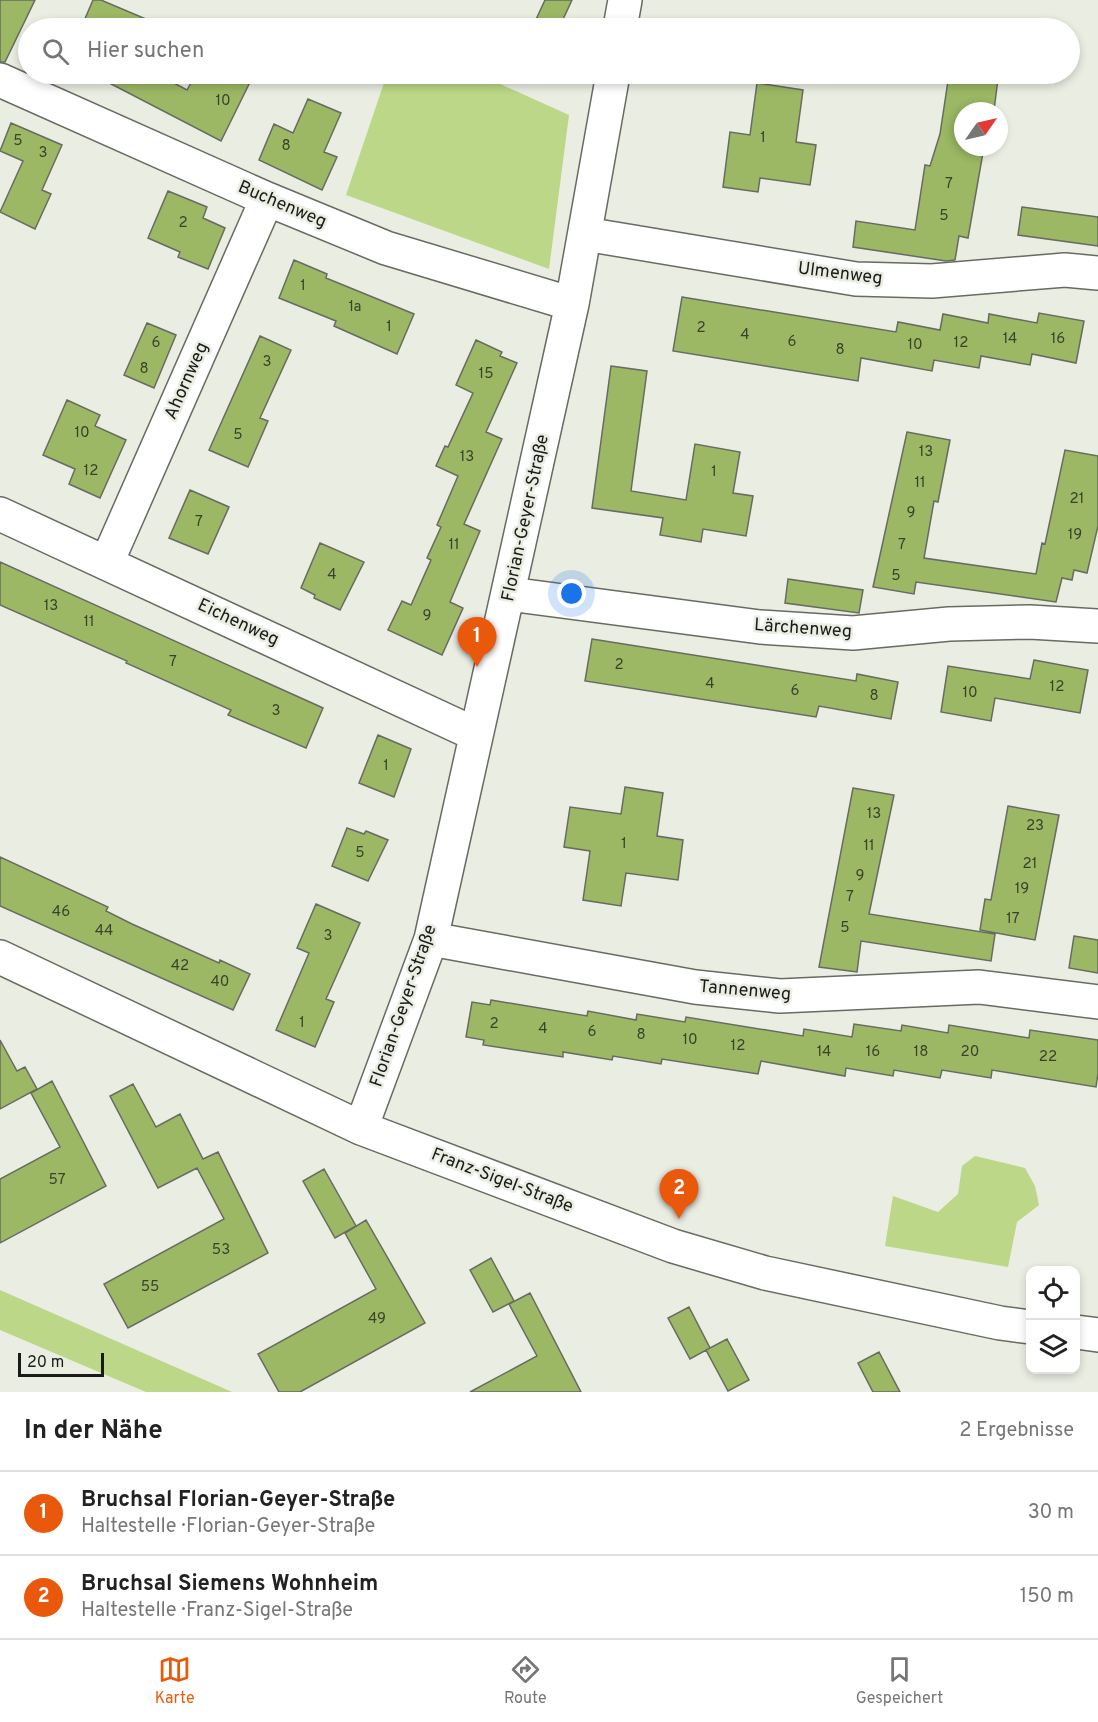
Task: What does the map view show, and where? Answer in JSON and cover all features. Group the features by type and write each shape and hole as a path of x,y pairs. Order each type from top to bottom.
{"street":[{"path":"622,18 625,0"},
{"name":"Buchenweg","path":"0,80 267,200 386,248 572,304"},
{"name":"Florian-Geyer-Straße","path":"361,1128 431,939 475,734 510,594 572,304 610,84"},
{"name":"Ahornweg","path":"107,562 267,200"},
{"name":"Ulmenweg","path":"585,234 856,279 932,281 1065,270 1098,273"},
{"name":"Eichenweg","path":"0,514 475,734"},
{"name":"Lärchenweg","path":"510,594 760,627 853,633 949,624 1030,622 1098,626"},
{"name":"Tannenweg","path":"431,939 694,987 780,996 979,987 1098,1002"},
{"name":"Franz-Sigel-Straße","path":"0,957 361,1128 672,1246 765,1274 1026,1326"},
{"path":"1080,1333 1098,1335"}],"green space":[{"path":"384,84 500,84 569,115 549,269 346,195"},
{"path":"975,1156 1025,1168 1035,1186 1039,1205 1017,1222 1008,1267 885,1246 893,1196 938,1212 958,1194 962,1166"},
{"path":"0,1290 232,1392 146,1392 0,1330"}],"building":[{"path":"0,0 35,0 26,18 18,18 18,35 5,62 0,62"},
{"path":"93,0 101,0 143,18 85,18"},
{"path":"545,0 572,0 564,18 537,18"},
{"path":"111,84 176,84 187,90 190,84 249,84 221,141"},
{"path":"757,84 803,90 796,142 816,145 810,185 760,178 758,192 723,187 730,132 750,135"},
{"path":"948,84 997,84 995,102 954,102 954,156 982,156 968,238 959,236 955,260 946,261 853,247 856,221 915,230 925,165 930,166 940,134"},
{"path":"308,99 341,113 324,152 337,157 322,190 259,160 274,124 293,133"},
{"path":"11,123 62,145 42,190 51,194 35,229 0,212 23,161 0,151"},
{"path":"168,191 207,207 203,218 225,228 208,269 178,257 180,252 148,238"},
{"path":"1022,207 1098,217 1098,246 1018,235"},
{"path":"294,260 327,274 326,278 414,314 397,354 334,326 336,321 279,298"},
{"path":"682,297 896,332 898,322 940,330 943,314 988,323 989,314 1037,323 1039,313 1084,321 1076,363 1032,354 1030,365 981,356 979,368 934,360 932,371 861,358 858,381 673,351"},
{"path":"147,323 176,335 154,388 124,375"},
{"path":"260,336 291,350 260,418 268,421 248,467 209,450"},
{"path":"476,340 502,352 500,356 517,363 486,432 502,439 464,524 480,531 450,602 463,608 442,655 388,630 402,601 411,605 431,560 427,558 441,527 437,525 458,476 436,466 445,446 448,447 473,393 456,385"},
{"path":"611,366 647,371 631,491 686,500 695,444 740,452 733,493 753,496 746,536 703,529 701,542 660,535 663,518 592,508"},
{"path":"67,400 100,415 95,426 126,440 100,498 69,484 75,469 43,455"},
{"path":"907,432 950,440 938,502 934,501 924,558 1036,574 1042,543 1045,544 1065,450 1098,456 1098,526 1087,573 1074,570 1072,580 1062,578 1056,602 916,582 914,594 873,587"},
{"path":"190,490 229,507 208,554 169,538"},
{"path":"320,543 364,562 340,610 314,598 315,595 301,588"},
{"path":"0,562 323,708 306,748 228,715 231,710 0,605"},
{"path":"788,579 863,590 859,613 785,603"},
{"path":"592,639 856,681 857,674 898,682 891,719 819,706 816,717 585,681"},
{"path":"1034,660 1088,670 1080,713 995,698 991,721 941,712 948,666 1030,679"},
{"path":"378,735 411,749 394,797 359,783"},
{"path":"625,787 663,793 657,836 683,840 678,880 626,873 621,906 583,900 590,851 564,847 570,807 621,814"},
{"path":"853,788 894,795 869,914 995,934 991,961 861,941 857,972 819,967"},
{"path":"1008,806 1059,815 1035,940 980,930 985,899 991,900"},
{"path":"347,828 364,834 366,831 388,840 368,881 332,866"},
{"path":"0,857 108,907 106,911 132,924 219,963 220,960 250,974 233,1010 0,906"},
{"path":"316,904 360,923 326,999 334,1002 315,1047 276,1030 309,953 297,948"},
{"path":"1074,936 1098,940 1098,973 1069,968"},
{"path":"491,1000 587,1016 588,1011 636,1020 637,1014 685,1022 686,1017 803,1036 804,1029 852,1037 854,1024 901,1031 902,1025 948,1033 949,1025 1029,1038 1030,1030 1098,1040 1098,1073 1096,1087 992,1070 991,1078 942,1070 940,1078 894,1070 893,1076 846,1068 845,1076 761,1061 758,1074 662,1059 661,1064 613,1056 612,1060 563,1052 563,1057 483,1045 484,1040 466,1037 472,1002 490,1005"},
{"path":"0,1040 17,1071 25,1067 37,1089 0,1109"},
{"path":"52,1081 106,1186 0,1243 0,1179 60,1147 31,1093"},
{"path":"133,1084 156,1127 180,1114 203,1159 218,1152 268,1253 128,1328 104,1284 224,1219 197,1168 158,1188 110,1096"},
{"path":"324,1169 356,1226 335,1238 303,1181"},
{"path":"366,1220 425,1323 300,1392 279,1392 258,1354 376,1289 345,1233"},
{"path":"491,1258 514,1301 493,1312 470,1270"},
{"path":"530,1293 581,1392 470,1392 537,1356 509,1304"},
{"path":"689,1307 710,1348 690,1359 668,1318"},
{"path":"727,1339 749,1380 728,1391 706,1350"},
{"path":"879,1352 900,1392 873,1392 858,1363"}],"place":[{"name":"Bruchsal Florian-Geyer-Straße","path":"477,667"},
{"name":"Bruchsal Siemens Wohnheim","path":"679,1219"}]}
